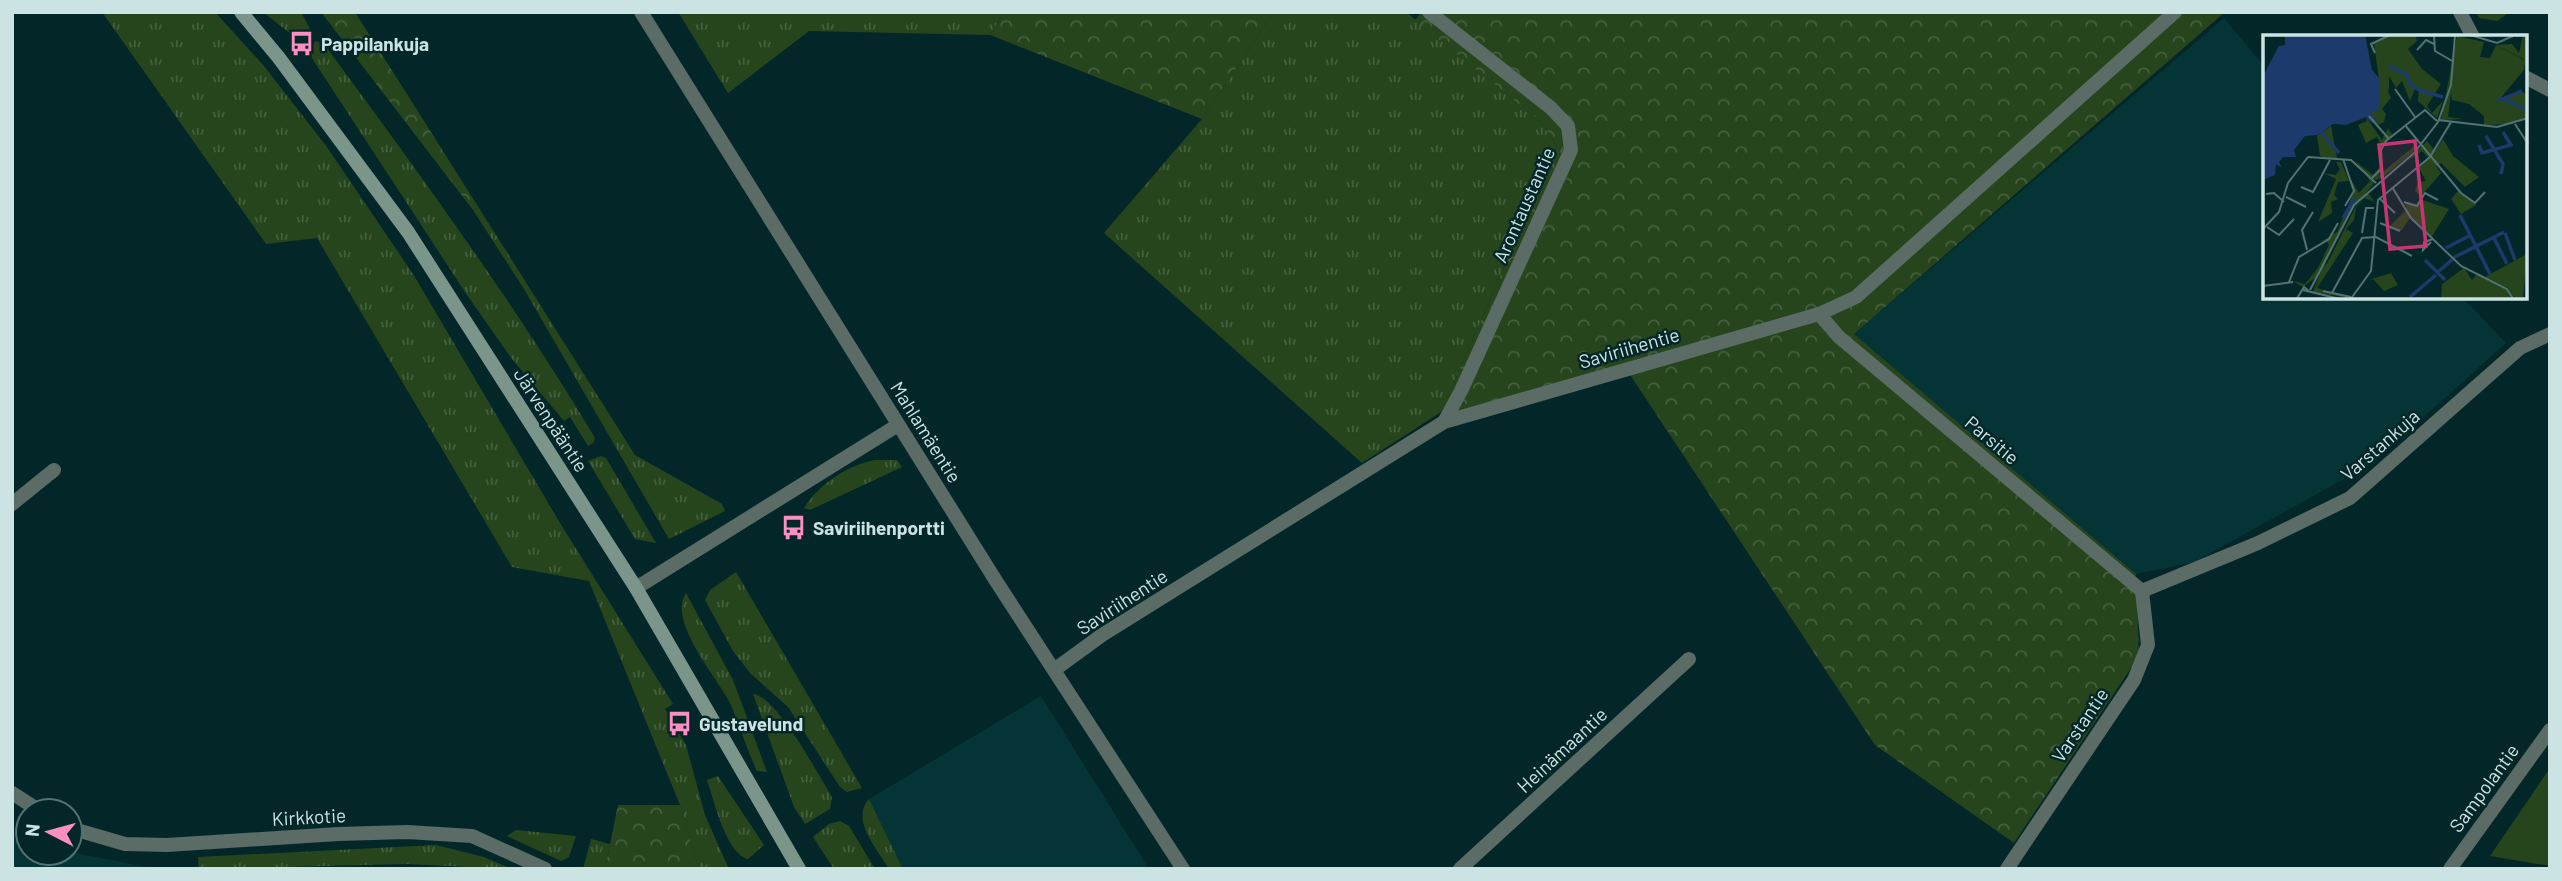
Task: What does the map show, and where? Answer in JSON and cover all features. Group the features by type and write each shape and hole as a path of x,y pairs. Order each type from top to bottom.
{"main road":[{"name":"Järvenpääntie","path":"240,12 279,58 408,232 636,588 799,869"}],"street":[{"name":"Mahlamäentie","path":"641,12 898,425 1184,869"},
{"name":"Arontaustantie","path":"1429,12 1550,108 1568,126 1572,150 1461,391 1444,422"},
{"name":"Saviriihentie","path":"1054,670 1102,635 1444,422 1819,314 1856,297 2175,12"},
{"path":"2460,12 2472,35"},
{"path":"2527,78 2550,90"},
{"name":"Parsitie","path":"1819,314 1839,337 2142,591"},
{"name":"Varstankuja","path":"2142,591 2258,543 2350,498 2520,348 2550,334"},
{"path":"636,588 898,425"},
{"path":"12,504 54,470"},
{"name":"Varstantie","path":"2007,869 2134,680 2148,645 2142,591"},
{"name":"Heinämaantie","path":"1460,869 1689,659"},
{"name":"Sampolantie","path":"2453,868 2550,730"},
{"name":"Kirkkotie","path":"84,832 125,844 167,845 338,834 407,832 472,836 545,869"}],"shaded area":[{"path":"2224,18 2263,65 2263,299 2464,299 2506,343 2371,464 2194,562 2136,574 1854,334"},
{"path":"1041,696 1149,869 903,869 869,799"},
{"path":"14,833 14,867 84,867 84,855 157,869 12,869"}],"green space":[{"path":"102,12 215,12 264,66 327,147 413,274 560,523 673,704 665,709 686,745 705,815 729,869 699,869 680,805 589,581 512,567 317,238 266,244"},
{"path":"263,12 301,12 310,29 297,39"},
{"path":"321,12 355,12 479,208 473,210"},
{"path":"678,12 1004,12 990,35 809,31 728,93"},
{"path":"1004,12 1274,12 1202,119 990,35"},
{"path":"1274,12 1406,12 1540,121 1557,146 1441,412 1362,463 1104,233 1202,119"},
{"path":"1422,12 2225,12 1854,334 2136,574 2139,656 2014,843 1875,745 1623,364 1459,413 1441,412 1557,146 1540,121 1415,20"},
{"path":"2476,12 2510,12 2497,21 2479,18"},
{"path":"316,41 324,44 498,287 564,387 595,438 593,443 588,446 570,417 564,421 512,359 467,295 306,49"},
{"path":"479,208 635,455 722,504 725,511 669,539 524,289 473,210"},
{"path":"601,456 606,458 656,543 635,539 588,461"},
{"path":"875,460 897,460 902,467 810,510 804,508 818,491 835,477 855,466"},
{"path":"736,572 862,788 847,792 840,787 788,707 751,674 733,651 705,600 710,590"},
{"path":"686,593 733,680 767,772 757,771 731,705 688,634 682,605"},
{"path":"753,694 763,698 785,722 832,797 830,809 805,824 794,807"},
{"path":"2550,768 2550,866 2490,856"},
{"path":"718,776 764,845 748,859 733,847 717,812 707,780"},
{"path":"869,799 903,869 889,869 867,834 862,816"},
{"path":"618,805 680,805 699,869 605,869"},
{"path":"840,821 849,826 875,869 834,869 813,837 829,824"},
{"path":"516,830 576,836 569,857 561,861 507,836"},
{"path":"591,839 610,844 605,869 583,869"},
{"path":"436,845 484,857 512,869 406,864 199,869 198,857"}],"place":[{"name":"Pappilankuja","path":"301,44"},
{"name":"Saviriihenportti","path":"793,528"},
{"name":"Gustavelund","path":"679,724"}]}
